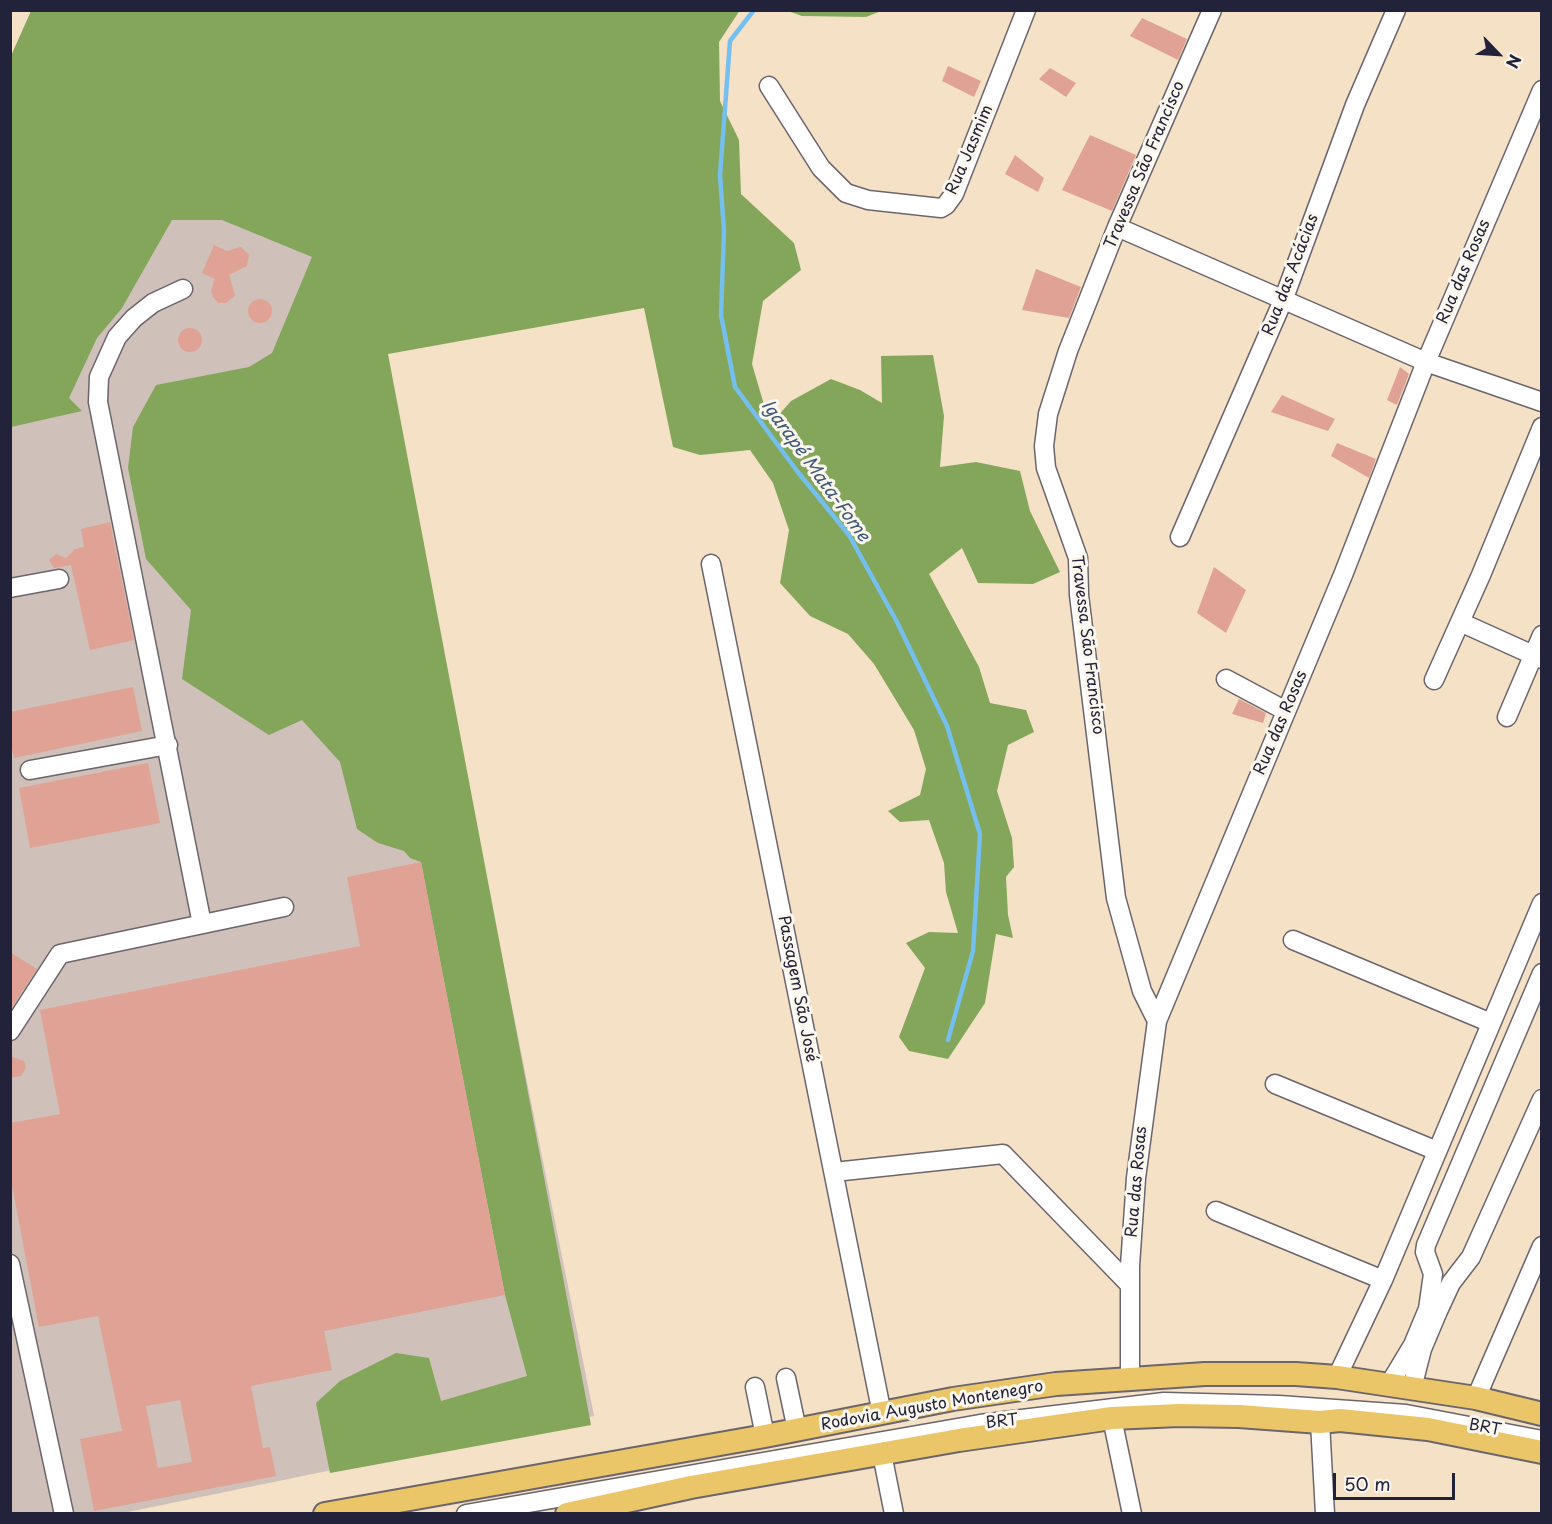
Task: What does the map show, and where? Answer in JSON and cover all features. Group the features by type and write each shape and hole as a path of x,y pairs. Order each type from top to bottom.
{"main road":[{"name":"Rodovia Augusto Montenegro","path":"325,1514 1056,1383 1205,1374 1337,1377 1476,1398 1542,1414"},
{"path":"567,1514 692,1487 959,1440 1112,1418 1239,1416 1320,1422 1340,1420 1428,1429 1542,1452"}],"street":[{"name":"Rua Jasmim","path":"769,86 821,168 846,193 868,200 940,208 946,205 954,194 1026,10"},
{"name":"Travessa São Francisco","path":"1158,1021 1142,992 1116,898 1079,595 1078,558 1046,468 1044,446 1048,414 1068,351 1117,227 1212,10"},
{"name":"Rua das Acácias","path":"1180,537 1284,298 1356,105 1396,10"},
{"name":"Rua das Rosas","path":"1130,1380 1130,1285 1136,1178 1158,1021 1343,574 1426,362 1542,90"},
{"path":"1117,227 1426,362 1542,402"},
{"path":"183,290 153,303 134,318 112,346 99,377 98,402 202,924"},
{"path":"1434,680 1542,427"},
{"name":"Passagem São José","path":"711,564 882,1414"},
{"path":"10,588 59,579"},
{"path":"1460,622 1537,657"},
{"path":"1507,717 1537,657 1542,635"},
{"path":"1226,679 1286,711"},
{"path":"30,770 168,745"},
{"path":"1337,1377 1383,1280 1542,903"},
{"path":"10,1031 60,954 284,907"},
{"path":"1293,940 1491,1023"},
{"path":"1389,1385 1413,1345 1428,1309 1433,1274 1425,1252 1426,1245 1542,973"},
{"path":"1275,1084 1437,1151"},
{"path":"1412,1388 1422,1349 1451,1283 1471,1257 1542,1099"},
{"path":"834,1172 1003,1154 1130,1285"},
{"path":"1216,1211 1383,1280"},
{"path":"1476,1398 1542,1246"},
{"path":"10,1264 64,1514"},
{"path":"1433,1274 1451,1283"},
{"path":"786,1378 797,1430"},
{"path":"755,1387 765,1436"},
{"name":"BRT","path":"466,1514 980,1424 1164,1402 1279,1404 1406,1414 1542,1440"},
{"path":"1112,1418 1132,1514"},
{"path":"1320,1422 1325,1514"},
{"path":"882,1454 894,1514"}],"shaded area":[{"path":"257,176 380,348 594,1416 123,1513 11,1514 11,411 155,215"}],"green space":[{"path":"740,10 719,42 720,101 739,140 741,194 794,243 801,270 763,301 752,364 770,425 791,401 831,379 860,390 882,403 881,356 933,355 944,416 940,467 976,462 1020,471 1030,511 1060,572 1033,584 978,583 962,548 929,574 979,667 990,703 1026,710 1034,732 1008,745 997,791 1012,838 1014,867 1006,877 1008,915 1013,938 996,934 985,1003 948,1059 909,1051 899,1037 925,968 906,943 929,932 958,933 946,892 944,863 929,820 900,822 888,811 920,795 926,769 914,730 874,664 848,634 810,616 780,583 789,530 773,483 750,450 700,455 673,447 644,308 388,354 591,1425 330,1473 316,1403 340,1381 396,1353 429,1358 441,1401 527,1376 505,1295 421,862 410,858 404,851 378,843 357,829 340,762 302,720 269,735 182,679 191,610 146,559 128,468 133,427 156,385 249,367 272,353 312,257 222,220 172,220 122,308 97,338 69,398 82,411 11,427 10,58 31,11"},
{"path":"788,11 881,11 866,17 802,16"}],"building":[{"path":"1142,18 1187,39 1178,60 1130,36"},
{"path":"948,66 981,81 974,97 942,81"},
{"path":"1050,68 1076,83 1066,97 1039,79"},
{"path":"1090,135 1136,155 1112,211 1062,190"},
{"path":"1015,155 1044,178 1038,192 1005,174"},
{"path":"214,245 227,251 241,247 249,255 247,266 229,275 235,296 226,303 218,303 213,297 211,290 215,279 202,273"},
{"path":"1036,269 1081,287 1069,318 1022,310"},
{"path":"260,299 268,303 272,311 268,319 260,323 252,319 248,311 252,303"},
{"path":"190,328 198,332 202,340 198,348 190,352 182,348 178,340 182,332"},
{"path":"1400,367 1409,374 1397,405 1387,400"},
{"path":"1282,395 1335,419 1328,431 1271,412"},
{"path":"1337,443 1376,459 1369,478 1331,456"},
{"path":"110,522 134,640 90,650 71,565 54,568 49,560 56,554 66,558 75,549 84,547 81,529"},
{"path":"1214,567 1246,590 1226,633 1197,613"},
{"path":"133,687 142,731 14,758 10,741 10,712"},
{"path":"1239,699 1266,713 1263,723 1232,714"},
{"path":"148,763 160,823 30,848 19,788"},
{"path":"421,862 505,1295 324,1331 332,1370 251,1386 263,1448 270,1447 276,1476 94,1511 80,1439 122,1431 98,1316 39,1327 10,1175 10,1123 60,1114 40,1010 360,946 347,877","holes":["180,1400 192,1462 158,1468 146,1406"]},
{"path":"10,952 37,969 10,1010"},
{"path":"10,1056 24,1061 26,1067 21,1076 10,1078"}],"waterway":[{"name":"Igarapé Mata-Fome","path":"754,10 730,41 720,175 724,231 721,315 735,387 797,471 849,535 897,622 947,726 980,834 973,951 948,1040"}]}
